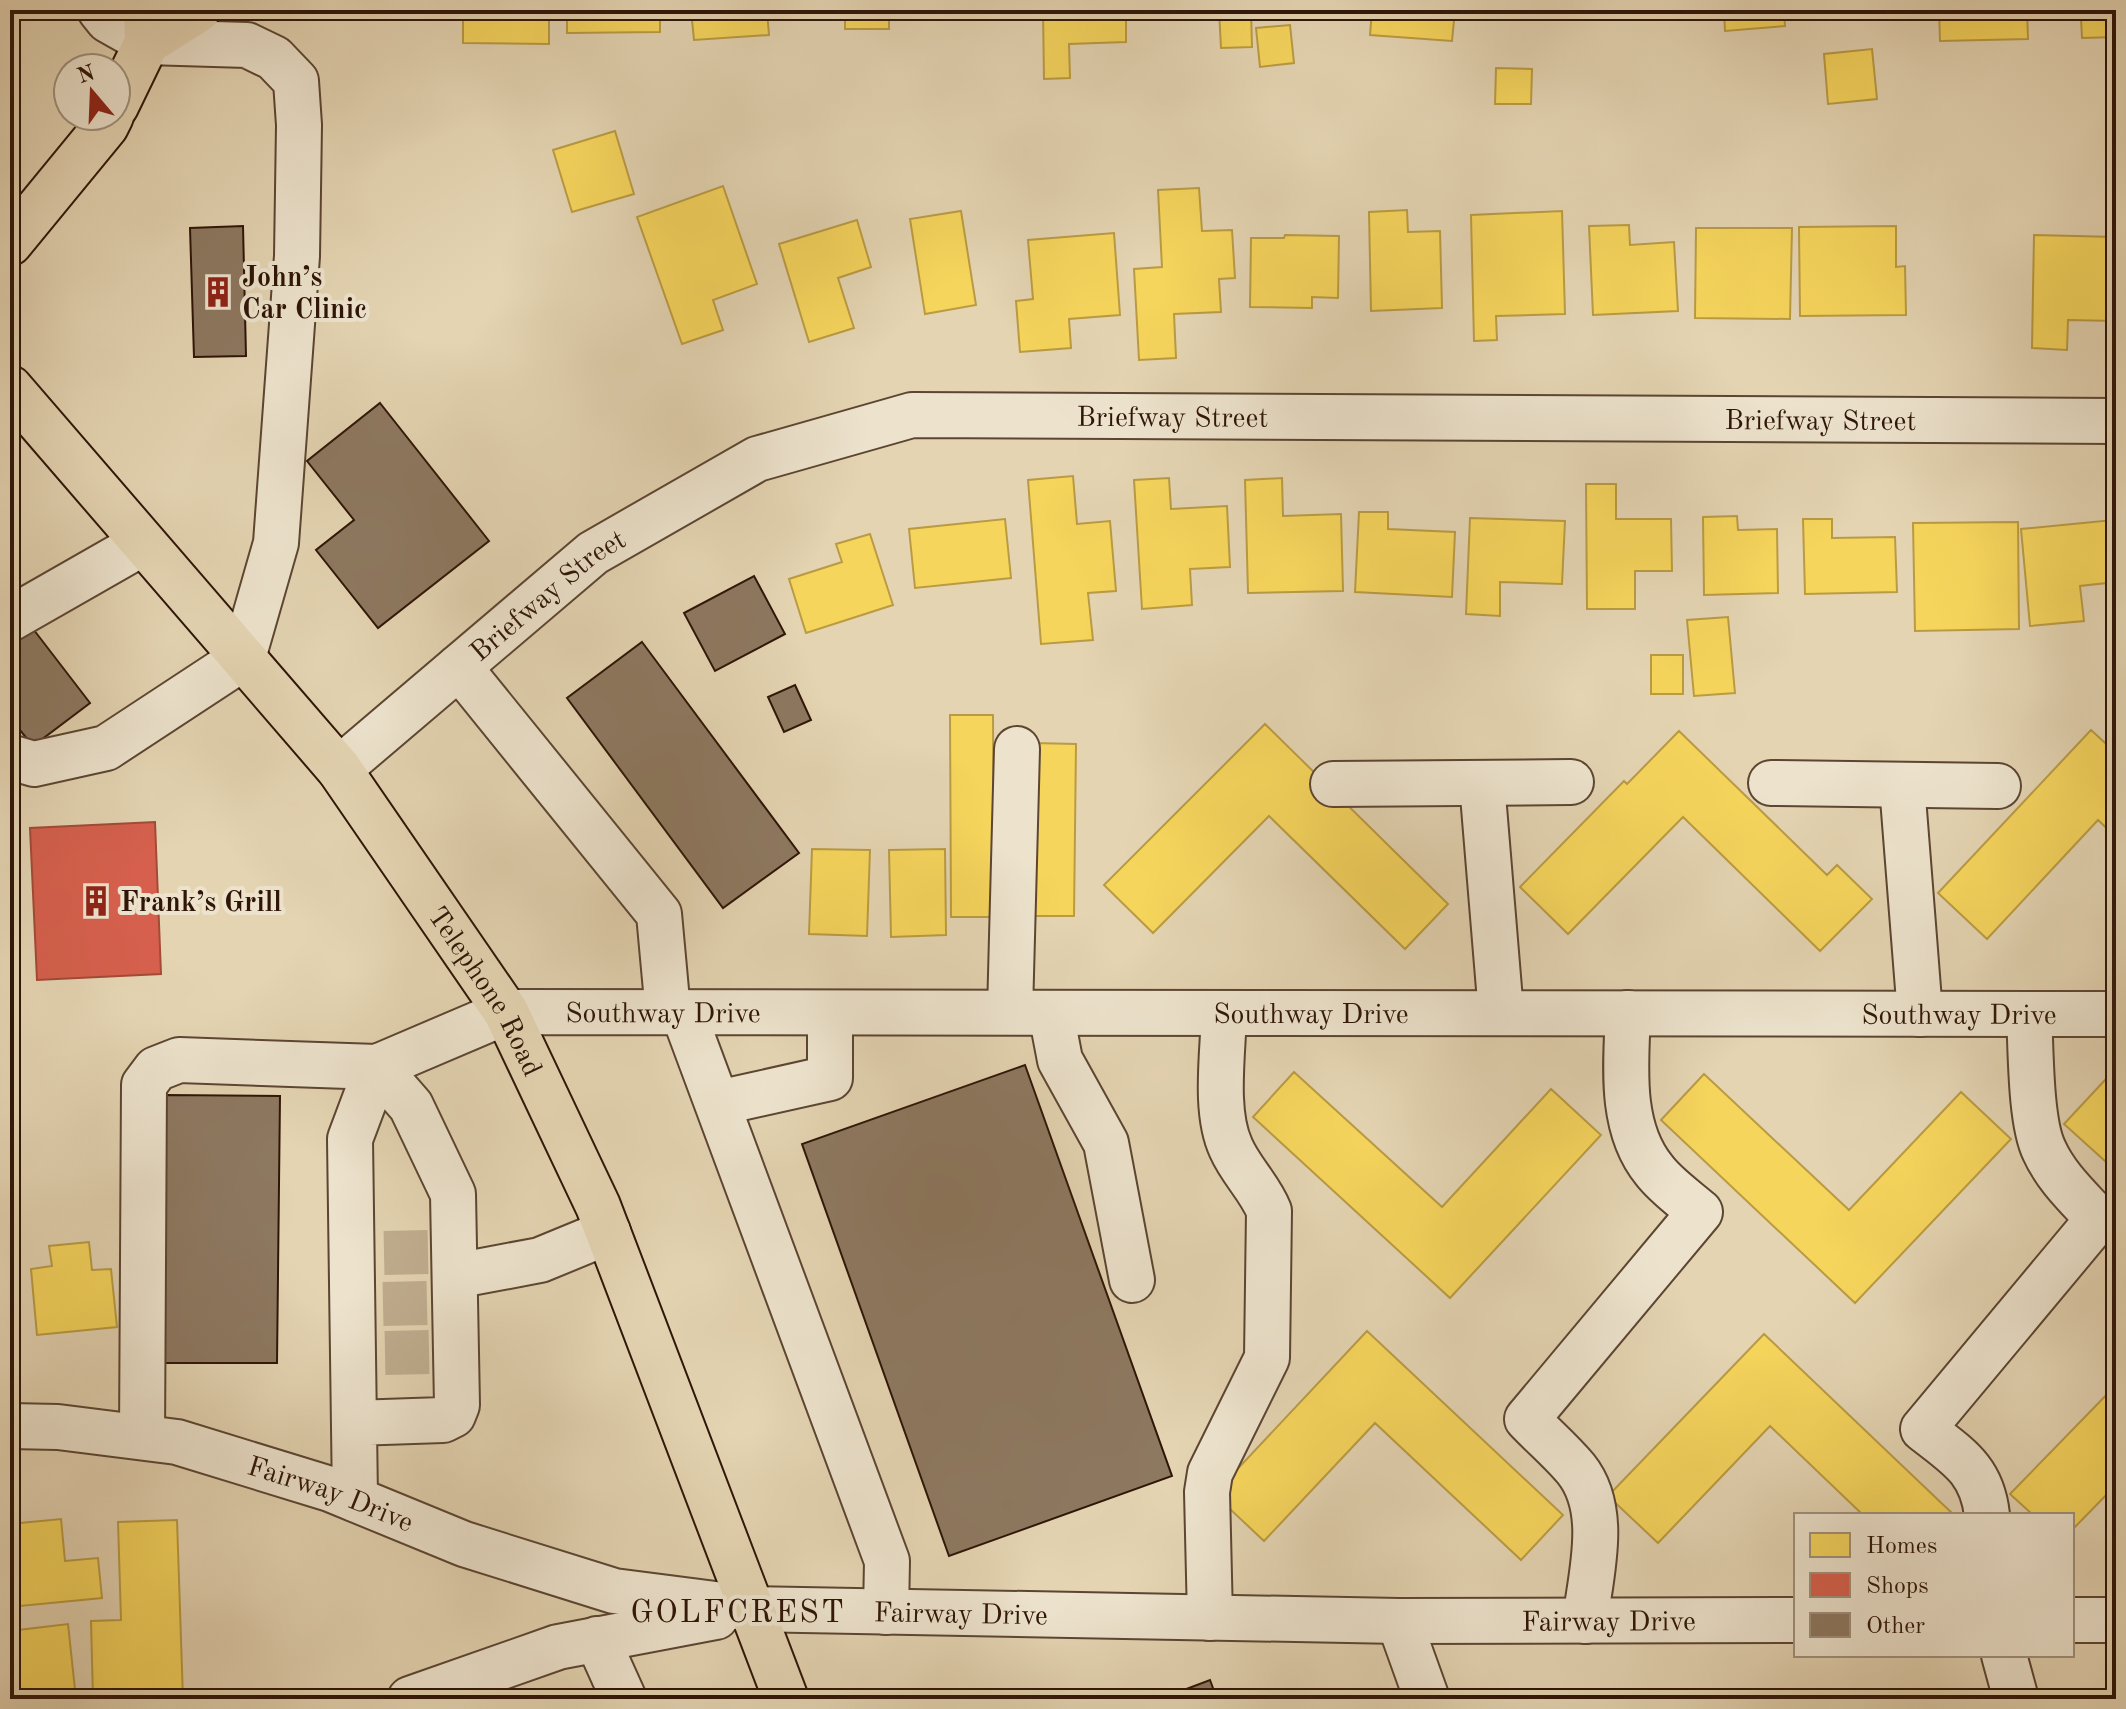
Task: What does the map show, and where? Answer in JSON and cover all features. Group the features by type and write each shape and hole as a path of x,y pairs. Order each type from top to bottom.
{"main road":[{"path":"132,63 146,26 198,10"},
{"path":"10,243 101,132"},
{"name":"Telephone Road","path":"10,388 339,769 506,1012 608,1232 754,1609 780,1697"}],"street":[{"path":"10,757 34,764 106,748 243,658 276,543 297,256 299,125 296,81 274,58 247,45 108,20 100,10"},
{"name":"Briefway Street","path":"339,769 593,553 757,459 912,415 2116,421"},
{"path":"10,619 143,543"},
{"path":"459,667 659,914 676,1012 718,1103 887,1561 886,1612"},
{"path":"1017,749 1031,1013 1106,1143 1132,1280"},
{"path":"1333,784 1571,782"},
{"path":"1482,783 1501,1013"},
{"path":"1771,783 1998,786"},
{"path":"1902,785 1920,1014"},
{"path":"142,1437 144,1085 156,1069 179,1060 377,1067 506,1012"},
{"name":"Southway Drive","path":"506,1012 2116,1014"},
{"path":"718,1103 830,1078 830,1013"},
{"path":"1210,1618 1207,1492 1210,1473 1267,1358 1269,1211 1264,1197 1232,1153 1226,1138 1222,1116 1224,1013"},
{"path":"1585,1621 1595,1547 1593,1505 1577,1471 1527,1419 1700,1212 1653,1170 1636,1136 1626,1087 1628,1013"},
{"path":"1987,1513 1985,1493 1970,1467 1923,1429 2098,1219 2058,1175 2042,1147 2033,1095 2029,1014"},
{"path":"355,1499 354,1423 369,1353 368,1253 350,1139 377,1067"},
{"path":"354,1423 443,1420 453,1415 457,1405 445,1352 446,1277 453,1194 411,1106 377,1067"},
{"path":"446,1277 540,1260 608,1232"},
{"name":"Fairway Drive","path":"10,1426 58,1427 177,1442 330,1489 464,1544 614,1591 754,1609 1399,1621 1794,1620"},
{"path":"410,1699 558,1647 754,1609"},
{"path":"2074,1620 2116,1620"},
{"path":"1399,1621 1427,1699"},
{"path":"597,1639 624,1699"},
{"path":"2005,1657 2016,1699"}],"building: Homes":[{"path":"463,10 549,10 549,44 463,43"},
{"path":"567,10 660,10 660,32 567,33"},
{"path":"691,10 767,10 769,35 694,40"},
{"path":"845,10 889,10 889,29 845,29"},
{"path":"1043,10 1126,10 1126,42 1069,44 1070,78 1044,79"},
{"path":"1219,10 1251,10 1252,47 1221,48"},
{"path":"1372,10 1455,10 1452,41 1370,35"},
{"path":"1724,10 1784,10 1785,26 1725,31"},
{"path":"1884,10 1884,13 1818,12"},
{"path":"1939,10 2027,10 2028,39 1940,41"},
{"path":"2048,10 2116,10 2116,37 2082,38 2081,18 2048,19"},
{"path":"1290,25 1294,63 1260,67 1256,28"},
{"path":"1872,49 1877,99 1828,104 1824,54"},
{"path":"1496,68 1532,69 1531,104 1495,104"},
{"path":"615,131 634,194 572,212 553,150"},
{"path":"723,186 757,284 713,300 723,330 682,344 637,217"},
{"path":"1199,188 1202,231 1232,230 1235,278 1219,279 1221,312 1174,314 1176,358 1139,360 1134,269 1162,267 1158,190"},
{"path":"1407,210 1408,232 1440,231 1442,308 1371,311 1369,212"},
{"path":"961,211 976,305 925,314 910,219"},
{"path":"1562,211 1565,314 1496,316 1497,340 1474,341 1471,215"},
{"path":"857,220 871,267 838,278 854,328 809,342 779,244"},
{"path":"1629,225 1630,245 1674,242 1678,311 1593,315 1589,226"},
{"path":"1896,226 1896,267 1905,266 1906,315 1800,316 1799,227"},
{"path":"1696,228 1792,228 1790,319 1695,318"},
{"path":"1114,233 1120,315 1069,319 1071,348 1020,352 1016,301 1033,299 1028,240"},
{"path":"1285,235 1339,236 1338,298 1312,297 1312,308 1250,307 1251,238 1284,238"},
{"path":"2034,235 2116,237 2116,321 2068,320 2067,350 2032,348"},
{"path":"1073,476 1077,524 1110,521 1116,591 1088,593 1093,640 1041,644 1028,480"},
{"path":"1169,478 1171,509 1227,506 1230,567 1190,569 1192,605 1142,609 1134,480"},
{"path":"1282,478 1283,516 1341,514 1343,591 1248,593 1245,480"},
{"path":"1586,484 1616,484 1616,519 1671,519 1672,571 1635,571 1635,609 1587,609"},
{"path":"1359,512 1388,512 1388,529 1455,532 1452,597 1355,592"},
{"path":"1737,516 1738,530 1777,529 1778,593 1704,595 1703,517"},
{"path":"1470,518 1565,521 1562,584 1500,582 1500,616 1466,614"},
{"path":"1005,519 1011,578 915,588 909,529"},
{"path":"1803,519 1832,519 1832,538 1895,537 1897,592 1805,594"},
{"path":"2113,520 2116,582 2080,586 2084,621 2030,626 2021,529"},
{"path":"2018,522 2019,629 1915,631 1913,523"},
{"path":"870,534 893,605 806,633 789,579 842,562 836,544"},
{"path":"1728,617 1735,693 1694,696 1687,620"},
{"path":"1651,655 1683,655 1683,694 1651,694"},
{"path":"950,715 993,715 994,917 951,917"},
{"path":"1265,724 1448,904 1405,949 1269,816 1153,933 1104,885"},
{"path":"2091,730 2116,753 2116,837 2098,820 1987,939 1938,893"},
{"path":"1679,731 1827,875 1837,865 1872,899 1820,951 1683,817 1568,934 1520,887 1624,781 1627,784"},
{"path":"1033,743 1076,744 1074,916 1031,916"},
{"path":"812,849 870,850 867,936 809,934"},
{"path":"945,849 946,935 891,937 889,850"},
{"path":"1294,1072 1442,1207 1551,1089 1601,1135 1450,1298 1253,1117"},
{"path":"1704,1074 1849,1210 1961,1092 2011,1139 1855,1303 1661,1120"},
{"path":"2105,1080 2116,1090 2116,1171 2064,1124"},
{"path":"89,1242 92,1270 111,1269 117,1327 37,1335 31,1269 52,1266 49,1246"},
{"path":"1367,1331 1563,1515 1521,1560 1375,1423 1264,1541 1214,1494"},
{"path":"1764,1334 1952,1513 1861,1513 1770,1426 1658,1543 1608,1496"},
{"path":"2116,1385 2116,1485 2074,1528 2074,1513 2031,1513 2010,1494"},
{"path":"61,1519 65,1561 98,1558 102,1598 10,1607 10,1524"},
{"path":"177,1520 183,1699 93,1699 91,1621 121,1620 118,1522"},
{"path":"68,1624 76,1699 10,1699 10,1631"}],"building: Shops":[{"name":"Frank’s Grill","path":"155,822 161,974 37,980 30,828"}],"building: Other":[{"path":"10,10 32,10 10,28"},
{"name":"John’s Car Clinic","path":"243,226 246,356 194,357 190,228"},
{"path":"380,403 489,541 378,628 316,550 354,520 307,461"},
{"path":"754,576 785,634 715,671 684,613"},
{"path":"27,621 90,703 33,746 10,718 10,634"},
{"path":"642,642 799,853 723,908 567,698"},
{"path":"795,685 811,720 784,732 768,697"},
{"path":"1025,1065 1172,1476 949,1556 802,1144"},
{"path":"166,1095 280,1096 277,1363 163,1363"},
{"path":"1210,1680 1217,1699 1160,1699"},
{"path":"1246,1692 1248,1699 1226,1699"}],"tunnel":[{"path":"384,1253 434,1252"},
{"path":"383,1304 433,1303"},
{"path":"385,1353 433,1352"}],"place":[{"name":"John’s Car Clinic","path":"218,292"},
{"name":"Frank’s Grill","path":"96,901"}],"district":[{"name":"GOLFCREST","path":"738,1611"}]}
